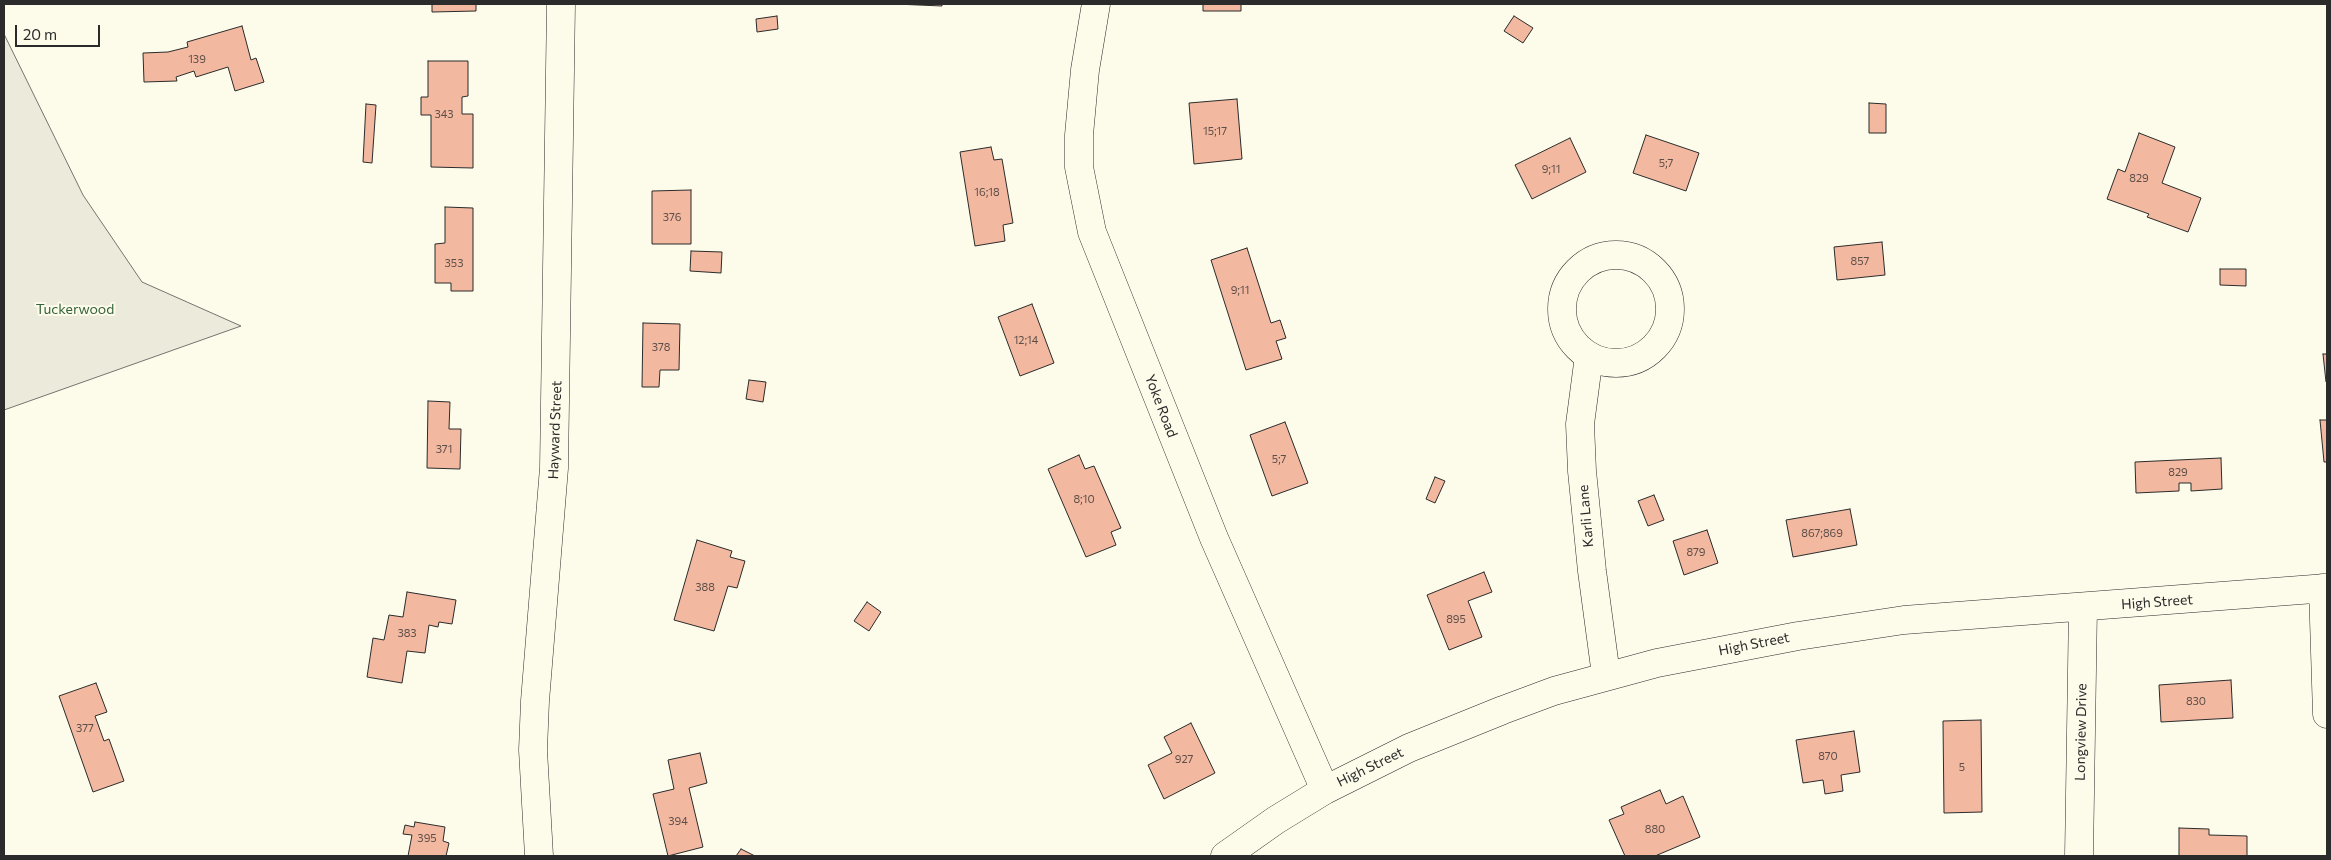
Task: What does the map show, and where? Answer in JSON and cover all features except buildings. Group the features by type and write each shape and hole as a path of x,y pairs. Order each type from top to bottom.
{"street":[{"name":"Hayward Street","path":"539,856 533,750 535,701 554,459 561,4"},
{"name":"Yoke Road","path":"1096,4 1079,135 1079,167 1092,232 1214,538 1325,790"},
{"name":"Karli Lane","path":"1589,356 1580,424 1582,462 1592,571 1606,676"},
{"name":"High Street","path":"1224,856 1276,820 1325,790 1375,764 1452,730 1546,694 1606,676 1708,652 1866,625 1933,617 2325,588"},
{"path":"2325,588 2327,714"},
{"name":"Longview Drive","path":"2079,856 2083,607"}],"green space":[{"name":"Tuckerwood","path":"4,34 83,195 142,282 241,326 4,410"}]}
